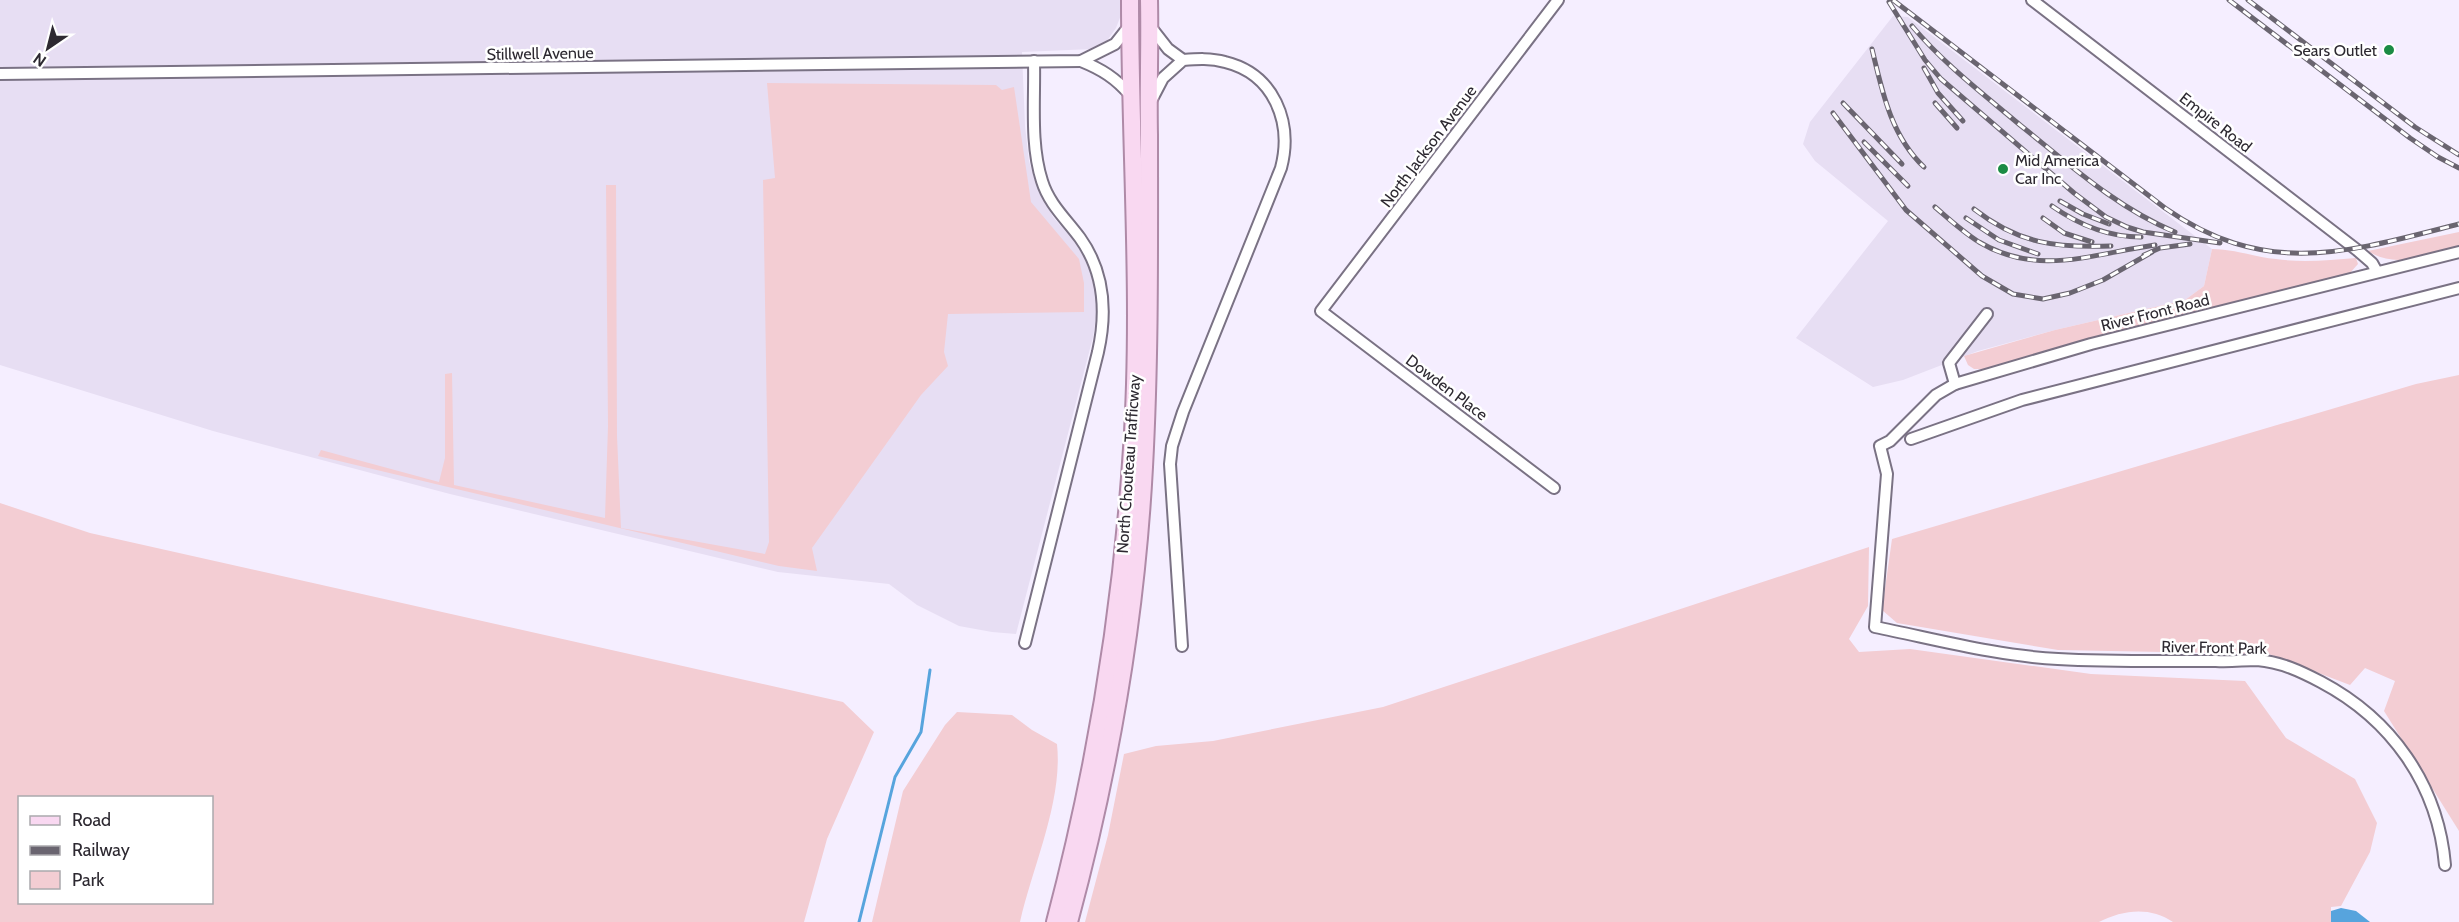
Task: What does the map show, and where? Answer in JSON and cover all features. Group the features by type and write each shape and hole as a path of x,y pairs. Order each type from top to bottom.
{"main road":[{"name":"North Chouteau Trafficway","path":"1055,922 1068,874 1123,613 1135,362 1130,0"},
{"name":"North Chouteau Trafficway","path":"1070,922 1102,784 1144,469 1150,302 1149,0"}],"street":[{"name":"North Jackson Avenue","path":"1321,311 1558,0"},
{"name":"Empire Road","path":"2032,0 2356,250 2372,263 2377,272"},
{"name":"Stillwell Avenue","path":"1081,61 1115,44 1130,25"},
{"path":"1149,25 1168,49 1183,60 1225,62 1249,73 1270,93 1279,106 1286,135 1281,168 1183,411 1172,446 1170,464 1182,646"},
{"name":"North Chouteau Trafficway","path":"1148,107 1163,78 1183,60"},
{"path":"1025,643 1098,352 1104,312 1101,284 1093,260 1080,238 1053,204 1042,181 1036,150 1034,61"},
{"name":"Stillwell Avenue","path":"0,74 1081,61 1103,70 1131,96"},
{"name":"River Front Road","path":"1875,627 1887,474 1880,446 1890,441 1936,395 1954,384 2091,344 2459,252"},
{"path":"1911,439 2022,400 2459,288"},
{"name":"Dowden Place","path":"1321,311 1554,488"},
{"path":"1954,384 1949,363 1987,314"},
{"name":"River Front Park","path":"1875,627 1998,651 2056,659 2258,660 2297,669 2341,693 2363,709 2400,746 2423,783 2432,807 2445,865"}],"shaded area":[{"path":"0,0 1121,0 1121,15 1116,28 1106,42 1092,49 1022,52 1029,161 1036,184 1053,217 1074,241 1084,257 1094,280 1098,304 1093,337 1016,634 959,626 917,605 889,584 778,572 450,494 213,431 0,365"},
{"path":"1893,16 1908,17 2212,249 2204,286 2185,300 2055,330 1978,351 1903,380 1873,387 1796,338 1888,221 1815,161 1803,144 1810,122"}],"green space":[{"path":"767,83 996,85 1002,90 1014,87 1031,202 1079,259 1084,283 1084,312 948,314 944,352 948,366 921,395 812,548 817,571 779,566 318,456 321,450 439,482 445,458 445,374 452,373 454,485 605,518 608,426 606,185 616,185 617,436 621,528 765,554 769,542 763,180 775,178"},
{"path":"2459,232 2459,246 2413,259 2390,259 2379,257 2368,251"},
{"path":"2212,249 2286,260 2316,261 2356,258 2358,264 2349,274 2044,351 1985,369 1974,369 1968,365 1964,356 2055,330 2185,300 2204,286"},
{"path":"2459,375 2459,831 2384,711 2395,681 2365,668 2350,685 2269,654 2058,650 1897,623 1882,610 1892,539 2416,384"},
{"path":"0,503 90,533 843,702 874,732 827,839 804,922 0,922"},
{"path":"1869,547 1868,606 1849,639 1859,652 1910,649 2091,674 2245,681 2286,738 2355,779 2377,823 2370,852 2341,906 2331,907 2331,922 2173,922 2155,914 2136,912 2117,915 2099,922 1085,922 1108,835 1124,754 1156,746 1213,741 1383,707"},
{"path":"957,712 1012,715 1057,744 1056,788 1046,833 1020,922 872,922 903,791 945,725"}],"water":[{"path":"2341,908 2356,911 2370,922 2331,922 2331,911"}],"waterway":[{"path":"859,922 895,777 921,732 930,670"}],"railway":[{"path":"1893,0 2165,208 2202,230 2238,244 2274,252 2309,253 2345,250 2459,224"},
{"path":"2229,0 2410,138 2459,168"},
{"path":"2248,0 2415,127 2459,155"},
{"path":"1889,2 1925,60 1941,79 2074,193 2106,217 2143,232 2220,243"},
{"path":"1912,26 1964,78 2075,170 2133,211 2175,232"},
{"path":"1872,49 1889,112 1903,141 1924,167"},
{"path":"1924,68 1938,93 1963,121"},
{"path":"1843,103 1902,164"},
{"path":"1935,103 1957,128"},
{"path":"1833,113 1906,210 1982,276 2013,294 2043,299 2070,293 2103,280 2152,252"},
{"path":"1864,142 1908,186"},
{"path":"2060,201 2083,214 2109,224"},
{"path":"2052,206 2094,229 2117,235 2141,237"},
{"path":"1935,207 1979,242 2001,253 2023,258 2044,261 2065,260 2155,245"},
{"path":"1974,209 1991,221 2023,237 2073,246 2111,246"},
{"path":"1966,218 1999,240 2038,254"},
{"path":"2043,218 2064,233 2092,242"},
{"path":"2144,255 2160,248 2190,244"}],"place":[{"name":"Sears Outlet","path":"2389,50"},
{"name":"Mid America Car Inc","path":"2003,169"}]}
